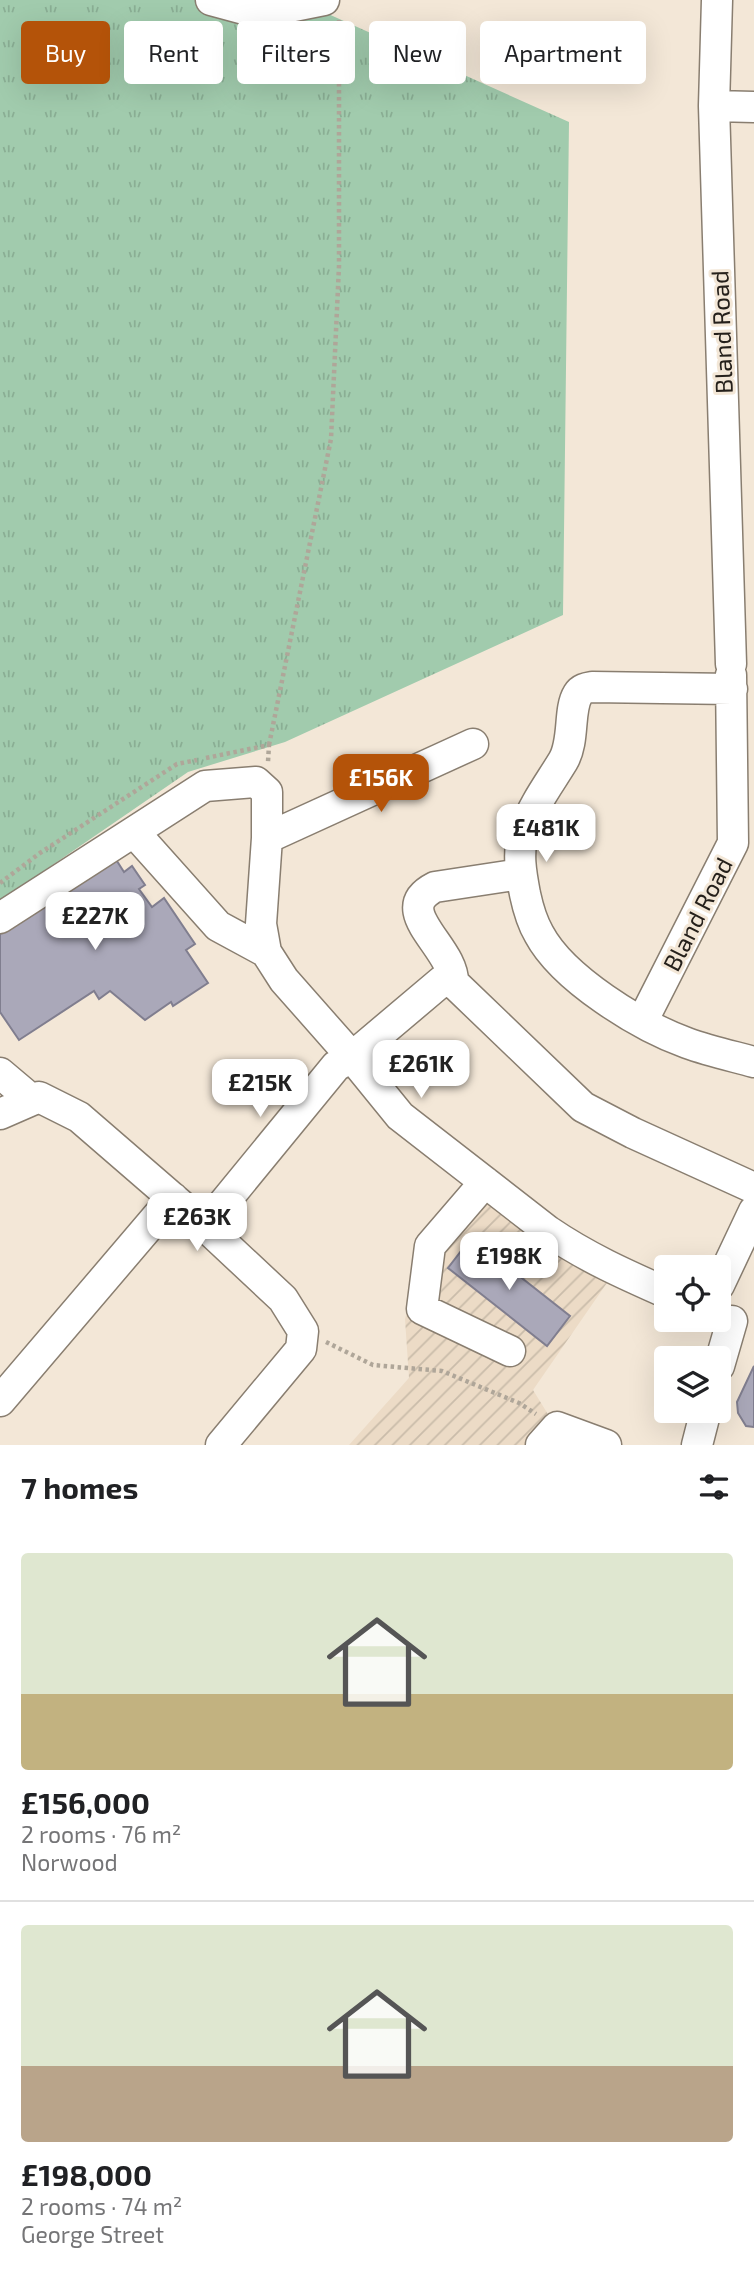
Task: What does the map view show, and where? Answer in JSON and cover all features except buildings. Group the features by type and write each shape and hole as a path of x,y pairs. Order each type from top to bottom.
{"street":[{"path":"211,0 259,13 324,0"},
{"name":"Bland Road","path":"642,1022 733,843 736,663 714,106 717,0"},
{"path":"714,106 754,107"},
{"path":"736,663 582,690 575,702 570,743 565,759 542,790 524,831 519,852 529,912 539,935 571,973 602,997 642,1022 689,1044 754,1062"},
{"path":"267,838 473,744"},
{"path":"0,918 205,786 256,782 267,792 261,924 266,953 284,980 400,1116 573,1248 601,1264 654,1287"},
{"path":"134,832 218,926 266,953"},
{"path":"453,983 448,959 420,920 417,908 421,899 426,891 435,887 521,874"},
{"path":"205,1226 337,1066 352,1057 442,981 453,983 583,1107 754,1188"},
{"path":"0,1073 32,1100"},
{"path":"0,1114 39,1097 79,1117 205,1226 283,1299 303,1331 301,1349 222,1445"},
{"path":"485,1182 429,1246 422,1309 509,1351"},
{"path":"0,1401 173,1198"},
{"path":"731,1259 754,1210"},
{"path":"726,1346 735,1323"},
{"path":"696,1445 702,1423"},
{"path":"549,1436 606,1445"}],"path":[{"path":"269,745 331,439 339,266 339,0"},
{"path":"303,1331 373,1365 442,1371 519,1403 549,1436"}],"shaded area":[{"path":"463,1183 609,1280 533,1390 567,1445 349,1445 409,1378 405,1319 429,1226"}],"green space":[{"path":"0,0 297,0 344,21 237,21 237,84 355,84 355,26 369,32 369,84 466,84 466,76 569,122 563,615 285,742 188,772 0,901"}]}
